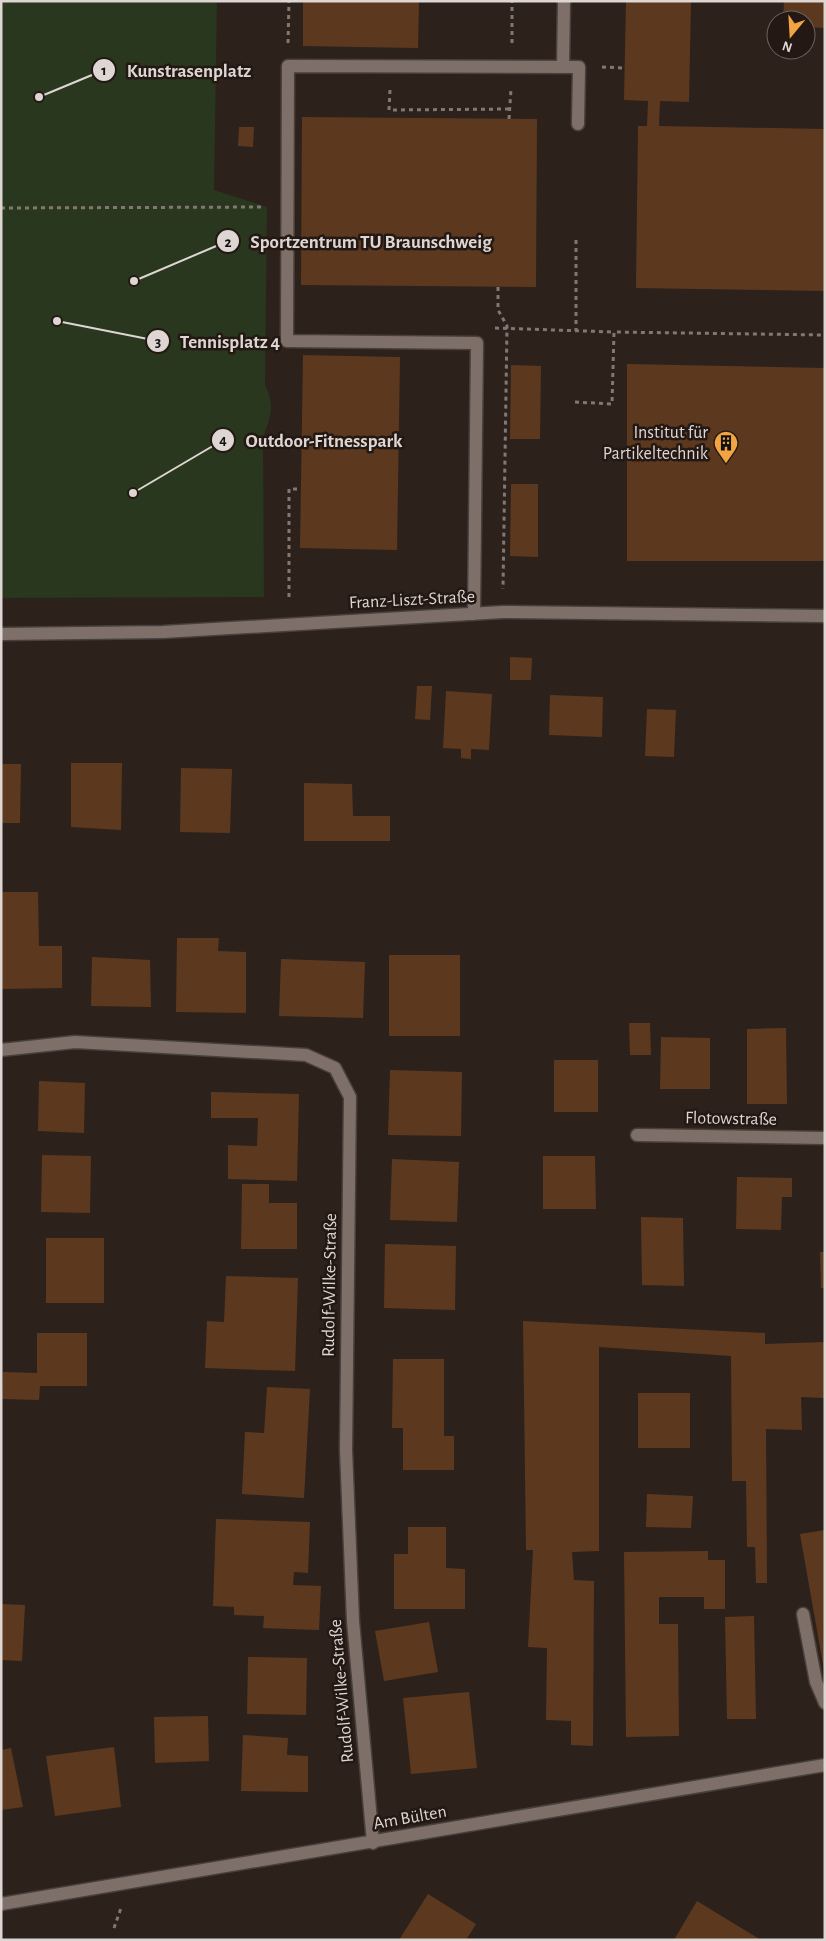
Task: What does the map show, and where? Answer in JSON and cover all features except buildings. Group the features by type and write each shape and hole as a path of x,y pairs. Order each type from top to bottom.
{"street":[{"path":"562,67 564,1"},
{"path":"474,614 477,343 287,341 288,66 578,67 578,124"},
{"name":"Franz-Liszt-Straße","path":"1,634 163,632 503,612 825,616"},
{"name":"Rudolf-Wilke-Straße","path":"1,1050 75,1042 306,1055 335,1068 350,1097 347,1468 353,1621 373,1842"},
{"name":"Flotowstraße","path":"637,1135 825,1138"},
{"path":"803,1614 816,1682 825,1703"},
{"name":"Am Bülten","path":"1,1904 825,1765"}],"path":[{"path":"288,66 289,1"},
{"path":"391,66 389,110 511,109"},
{"path":"1,208 267,207"},
{"path":"576,240 576,331"},
{"path":"498,286 498,310 507,326 503,612"},
{"path":"477,343 478,329 507,326 614,332 825,334"},
{"path":"575,402 612,404 614,332"},
{"path":"289,597 289,488 301,489"}],"green space":[{"path":"1,1 217,1 214,190 267,207 265,385 270,399 271,411 263,437 264,597 1,598"}],"place":[{"name":"Kunstrasenplatz","path":"39,97"},
{"name":"Sportzentrum TU Braunschweig","path":"134,281"},
{"name":"Tennisplatz 4","path":"57,321"},
{"name":"Institut für Partikeltechnik","path":"726,464"},
{"name":"Outdoor-Fitnesspark","path":"133,493"}]}
